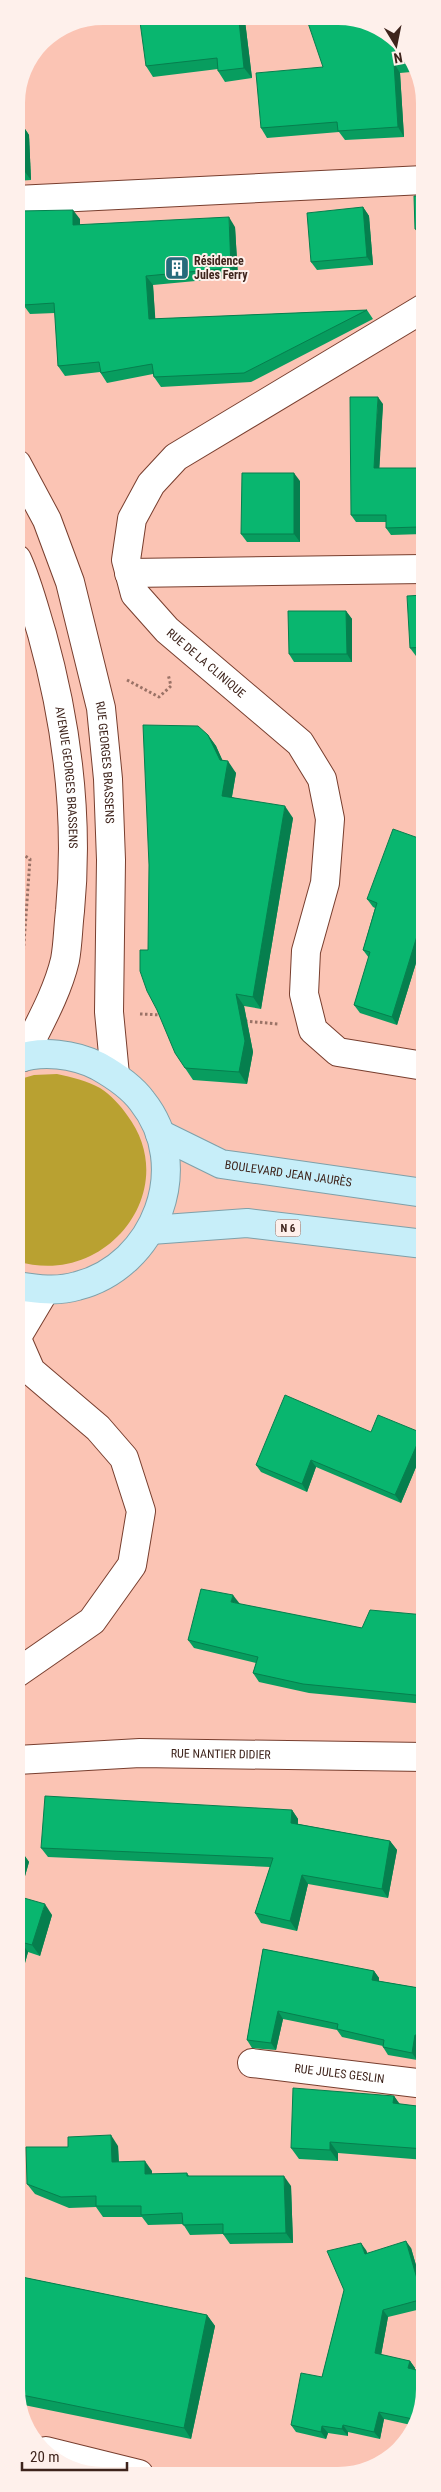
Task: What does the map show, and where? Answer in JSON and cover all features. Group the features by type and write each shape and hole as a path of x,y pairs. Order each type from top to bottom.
{"main road":[{"path":"25,1057 55,1054 87,1060 115,1075 142,1101 160,1134 166,1166 163,1199 151,1230 132,1255 106,1275 77,1286 45,1290 25,1287"},
{"name":"BOULEVARD JEAN JAURÈS","path":"160,1134 221,1164 416,1192"},
{"name":"N 6","path":"151,1230 247,1223 416,1243"}],"street":[{"path":"25,200 416,180"},
{"name":"RUE DE LA CLINIQUE","path":"416,313 176,457 151,484 132,520 126,560 135,594 167,630 300,743 322,779 330,819 324,883 306,951 304,994 313,1030 338,1052 416,1065"},
{"name":"RUE GEORGES BRASSENS","path":"25,480 47,520 70,582 101,708 108,779 110,860 108,1012 115,1075"},
{"path":"129,573 416,569"},
{"name":"AVENUE GEORGES BRASSENS","path":"25,580 29,589 60,712 74,817 72,888 65,959 51,999 25,1048"},
{"path":"25,1324 45,1290"},
{"path":"25,1357 31,1371 98,1428 124,1458 141,1511 132,1565 92,1621 25,1668"},
{"name":"RUE NANTIER DIDIER","path":"25,1760 140,1753 416,1757"},
{"name":"RUE JULES GESLIN","path":"252,2063 416,2083"},
{"path":"63,2455 111,2467"}],"path":[{"path":"90,665 141,686 159,697 171,686 168,675 188,646"},
{"path":"25,856 30,859 25,924"},
{"path":"108,1012 167,1016"},
{"path":"235,1020 274,1023"}],"shaded area":[{"path":"57,1074 95,1086 108,1094 127,1115 142,1144 146,1173 140,1202 126,1227 106,1247 79,1261 49,1266 25,1262 25,1078 34,1075"}],"building":[{"path":"140,25 239,25 244,68 218,71 217,58 146,66"},
{"path":"309,25 353,27 368,31 385,41 397,52 405,63 394,63 398,127 338,131 337,122 261,128 256,73 323,67"},
{"path":"414,196 416,196 416,229"},
{"path":"363,207 367,257 311,262 307,213"},
{"path":"73,210 73,225 229,217 231,268 146,276 149,319 367,310 244,373 154,377 152,364 101,373 99,362 58,366 54,303 25,305 25,211"},
{"path":"350,397 378,397 374,468 416,468 416,527 386,528 386,515 351,515"},
{"path":"242,473 294,473 294,534 241,534"},
{"path":"416,595 416,648 410,648 407,596"},
{"path":"288,611 346,611 347,654 289,654"},
{"path":"143,725 198,726 208,735 220,760 228,761 222,796 285,806 253,997 236,994 245,1041 239,1072 185,1068 175,1053 140,971 140,950 148,950 149,865"},
{"path":"393,829 416,837 416,939 392,1017 354,1005 370,952 363,950 377,903 367,899"},
{"path":"285,1395 371,1432 378,1415 416,1431 416,1447 395,1495 311,1460 302,1484 256,1465"},
{"path":"201,1589 233,1595 231,1602 362,1628 370,1610 416,1614 416,1695 303,1684 253,1673 258,1657 188,1640"},
{"path":"45,1796 292,1810 291,1823 390,1841 382,1889 302,1875 290,1921 255,1913 273,1858 41,1848"},
{"path":"25,1898 45,1904 32,1945 25,1943"},
{"path":"263,1949 374,1971 372,1980 416,1987 416,2035 412,2053 383,2047 384,2040 337,2029 338,2024 278,2011 271,2043 247,2040"},
{"path":"293,2088 394,2096 393,2103 416,2106 416,2148 330,2142 330,2150 291,2148"},
{"path":"111,2135 112,2162 145,2161 145,2174 187,2173 187,2176 284,2176 286,2233 223,2234 223,2224 183,2225 182,2213 141,2215 141,2206 96,2206 96,2196 61,2197 27,2184 26,2147 68,2147 68,2137"},
{"path":"406,2241 416,2275 416,2301 383,2310 375,2353 410,2361 408,2368 416,2370 416,2389 410,2418 379,2412 374,2432 343,2425 342,2429 322,2426 321,2432 291,2425 301,2373 322,2377 344,2290 327,2251 361,2243 365,2254"},
{"path":"25,2278 207,2315 184,2428 26,2396"}],"place":[{"name":"Résidence Jules Ferry","path":"177,268"}]}
